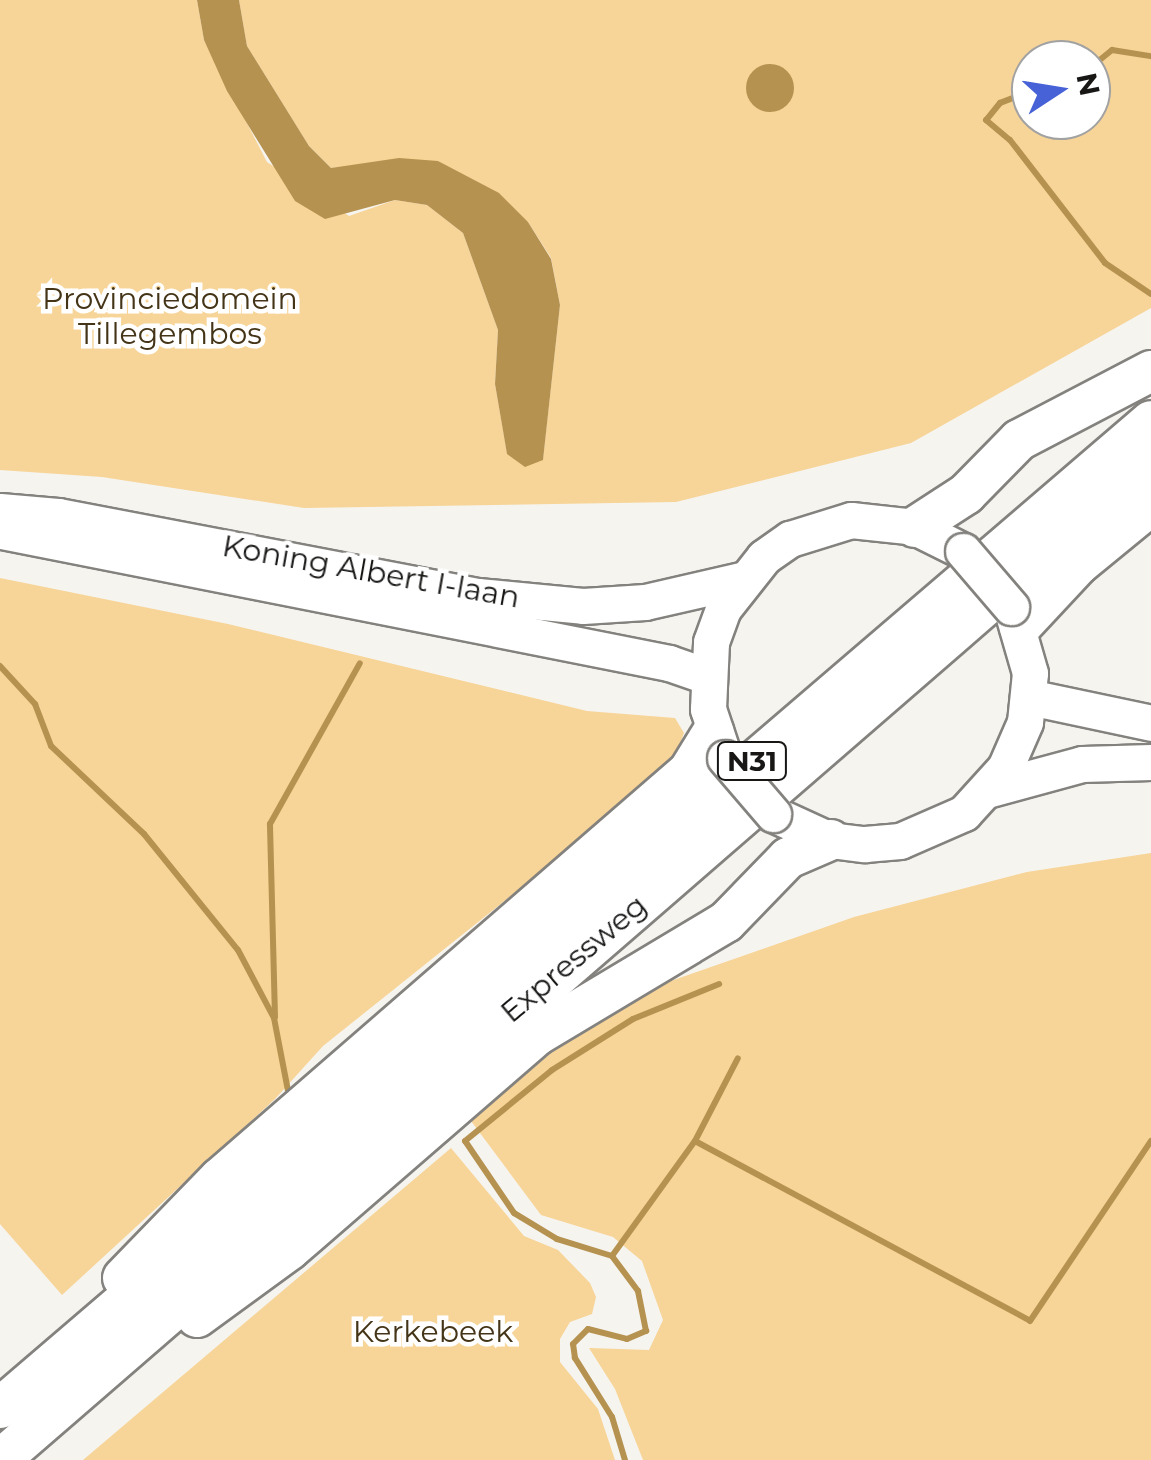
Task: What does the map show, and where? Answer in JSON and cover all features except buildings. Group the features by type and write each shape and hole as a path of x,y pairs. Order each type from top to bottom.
{"highway":[{"path":"915,526 966,494 1019,440 1151,370"},
{"name":"Expressweg","path":"14,1396 1151,421"},
{"name":"Expressweg","path":"0,1460 1151,462"},
{"path":"1016,617 1151,505"},
{"name":"N31","path":"14,1396 220,1178 719,745"},
{"name":"N31","path":"88,1384 208,1310 289,1250 537,1035 726,922 788,858 830,840"}],"main road":[{"name":"Koning Albert I-laan","path":"0,511 58,516 478,596 582,606 645,602 741,580"},
{"name":"Koning Albert I-laan","path":"719,745 706,676 716,626 741,580 790,539 851,520 915,526 963,550 1016,617"},
{"name":"Koning Albert I-laan","path":"0,531 669,664 706,676"},
{"path":"719,745 773,814 830,840 900,841 964,813 990,789 1017,746 1029,697 1016,617"},
{"path":"1029,697 1151,723"},
{"path":"990,789 1082,764 1151,762"}],"green space":[{"name":"Provinciedomein Tillegembos","path":"0,0 197,0 204,40 267,162 349,216 395,200 427,205 463,233 498,330 495,384 507,453 543,459 560,305 551,258 528,222 438,161 331,168 309,146 247,46 239,0 1151,0 1151,308 911,443 676,502 304,508 102,477 0,470"},
{"path":"0,578 228,624 587,711 675,718 684,733 671,768 323,1046 275,1099 62,1295 0,1224"},
{"path":"1151,853 1151,1460 643,1460 615,1389 589,1348 649,1350 663,1320 642,1261 613,1237 541,1215 471,1121 551,1053 665,983 854,917 1027,872"},
{"name":"Kerkebeek","path":"451,1148 524,1236 558,1250 590,1283 596,1297 592,1314 570,1322 560,1339 560,1362 598,1409 615,1460 83,1460"}],"shaded area":[{"path":"197,0 239,0 247,46 309,146 331,168 399,158 438,161 499,193 528,222 551,259 560,305 543,460 525,467 507,454 495,384 498,330 463,233 427,205 395,200 325,219 295,201 227,91 204,40"},
{"path":"770,64 787,71 794,88 787,105 770,112 753,105 746,88 753,71"}],"waterway":[{"path":"1111,51 1151,56"},
{"path":"1011,99 1000,103 986,120 1010,140 1105,263 1151,294"},
{"path":"275,1017 270,824 360,663"},
{"path":"0,666 35,704 51,746 144,834 238,950 274,1018 288,1091"},
{"path":"625,1460 612,1417 575,1358 573,1344 588,1329 627,1339 646,1331 638,1291 612,1256 557,1239 514,1213 465,1141 552,1070 633,1019 719,984"},
{"path":"612,1256 695,1141 738,1058"},
{"path":"695,1141 1030,1321 1151,1141"}]}
